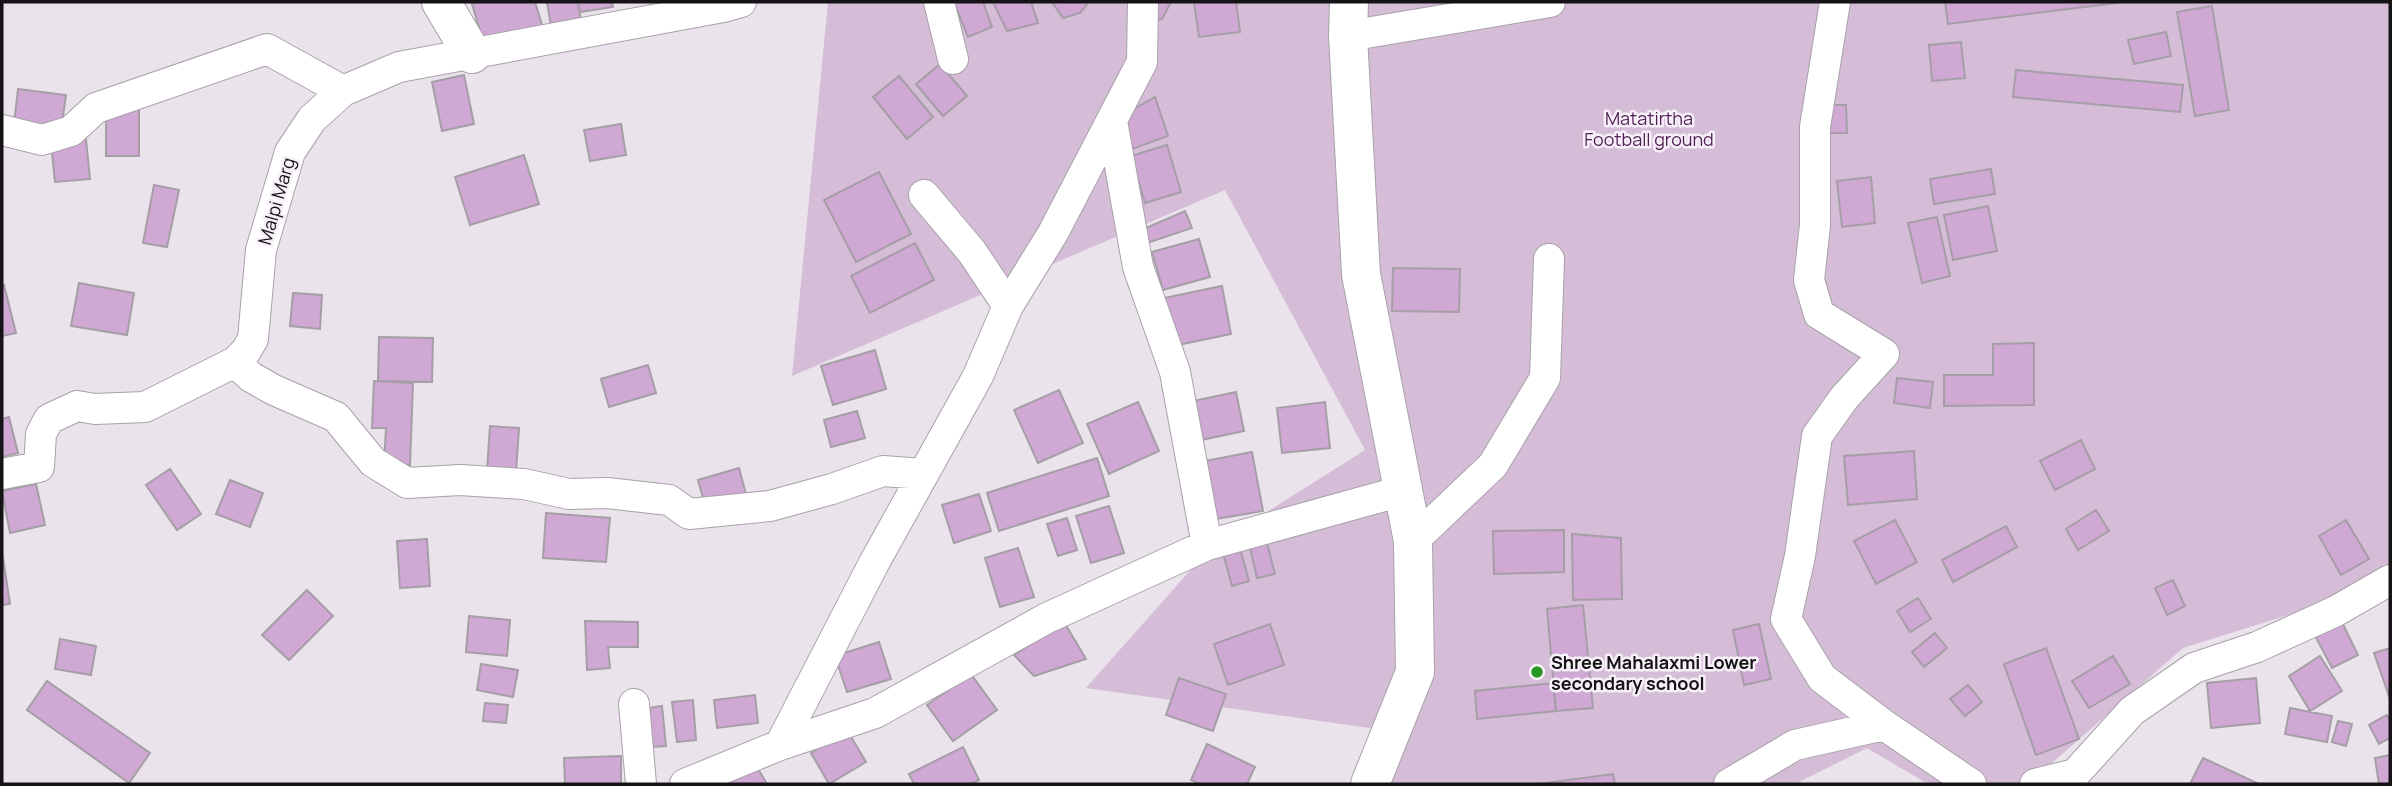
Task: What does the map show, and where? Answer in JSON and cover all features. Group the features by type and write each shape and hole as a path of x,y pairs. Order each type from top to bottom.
{"street":[{"path":"441,2 472,54"},
{"name":"Malpi Marg","path":"2,474 39,467 41,434 49,419 77,406 95,409 145,407 234,362 246,351 253,339 261,250 290,152 312,119 343,91 399,68 741,2"},
{"path":"939,2 953,59"},
{"path":"780,745 874,563 978,376 1008,306 1053,233 1142,62 1143,2"},
{"path":"1370,784 1415,673 1413,541 1361,274 1348,19 1550,2"},
{"path":"1835,2 1815,127 1815,225 1810,280 1819,314 1884,354 1844,398 1817,436 1800,556 1786,620 1822,678 1971,784"},
{"path":"2,130 42,140 71,131 96,108 267,48 343,91"},
{"path":"1112,121 1138,267 1175,372 1207,545"},
{"path":"924,195 972,252 1008,306"},
{"path":"1413,541 1493,465 1545,378 1549,259"},
{"path":"234,362 251,377 274,390 336,417 373,463 407,483 460,480 524,484 569,494 607,493 669,500 689,514 771,506 883,471 923,474"},
{"path":"685,784 780,745 875,713 1047,618 1207,545 1402,491"},
{"path":"2035,784 2075,774 2132,711 2194,668 2257,647 2336,611 2390,580"},
{"path":"634,704 641,784"},
{"path":"1745,780 1795,745 1884,724"}],"green space":[{"name":"Matatirtha Football ground","path":"828,2 2390,2 2390,583 2183,648 2028,784 1928,784 1867,748 1795,784 1377,784 1391,731 1086,688 1210,548 1365,450 1225,190 792,376"}],"building":[{"path":"535,2 543,28 484,45 472,4"},
{"path":"547,2 578,2 582,28 552,33"},
{"path":"578,2 612,2 613,7 580,12"},
{"path":"954,2 983,2 992,27 968,37"},
{"path":"993,2 1031,2 1038,23 1007,31"},
{"path":"1052,2 1089,2 1080,13 1063,18"},
{"path":"1148,2 1171,2 1162,19 1151,21"},
{"path":"1194,2 1236,2 1240,32 1199,37"},
{"path":"1945,2 2125,2 1948,24"},
{"path":"2212,6 2229,110 2195,116 2177,12"},
{"path":"2166,32 2171,56 2134,64 2128,40"},
{"path":"1961,42 1965,78 1932,81 1929,45"},
{"path":"940,64 967,96 943,116 916,84"},
{"path":"2016,70 2183,85 2180,112 2013,97"},
{"path":"464,75 474,124 442,131 432,82"},
{"path":"899,76 933,117 907,139 873,97"},
{"path":"18,89 66,95 61,130 14,124"},
{"path":"1155,97 1168,136 1132,149 1125,114"},
{"path":"1825,105 1846,105 1847,133 1825,133"},
{"path":"139,106 139,156 106,156 106,107"},
{"path":"621,124 626,155 590,161 584,130"},
{"path":"86,139 90,179 55,182 51,143"},
{"path":"1167,145 1181,192 1145,203 1131,156"},
{"path":"524,155 539,204 470,225 455,177"},
{"path":"1991,169 1995,194 1934,204 1930,179"},
{"path":"879,172 911,234 856,262 824,200"},
{"path":"1871,177 1875,223 1842,227 1837,181"},
{"path":"154,185 179,190 167,247 143,243"},
{"path":"1988,206 1997,251 1953,260 1944,215"},
{"path":"1185,211 1192,228 1147,243 1141,230"},
{"path":"1937,217 1950,276 1922,283 1908,223"},
{"path":"1199,239 1210,277 1163,290 1152,252"},
{"path":"915,243 934,280 870,313 851,276"},
{"path":"1393,268 1460,269 1459,312 1392,311"},
{"path":"79,283 134,293 127,335 71,326"},
{"path":"4,285 16,333 2,336 2,286"},
{"path":"1222,286 1231,334 1173,346 1164,298"},
{"path":"293,293 322,295 320,329 290,326"},
{"path":"379,337 433,338 432,382 378,381"},
{"path":"2034,343 2034,405 1944,406 1944,375 1993,375 1993,344"},
{"path":"875,350 886,389 833,405 821,366"},
{"path":"648,365 656,393 609,407 601,379"},
{"path":"1897,378 1933,382 1930,408 1894,403"},
{"path":"374,381 413,383 410,465 384,464 386,428 372,428"},
{"path":"1059,390 1083,443 1038,463 1014,410"},
{"path":"1236,392 1244,431 1197,441 1189,402"},
{"path":"1138,402 1159,451 1109,474 1087,424"},
{"path":"1325,402 1330,448 1282,453 1277,408"},
{"path":"857,411 865,438 831,447 824,420"},
{"path":"9,417 18,453 2,457 2,419"},
{"path":"490,426 519,428 516,472 487,471"},
{"path":"2081,440 2095,469 2055,490 2040,461"},
{"path":"1914,451 1917,499 1848,505 1844,456"},
{"path":"1252,452 1263,511 1216,519 1205,461"},
{"path":"1097,458 1109,496 999,531 987,493"},
{"path":"739,468 746,494 705,505 698,480"},
{"path":"170,469 201,514 177,530 146,485"},
{"path":"230,480 263,493 250,527 216,514"},
{"path":"36,484 45,525 10,533 2,491"},
{"path":"979,494 991,531 954,543 942,505"},
{"path":"1109,506 1124,553 1091,563 1076,516"},
{"path":"2096,510 2109,531 2078,550 2066,529"},
{"path":"546,513 610,518 606,562 543,558"},
{"path":"1067,518 1077,550 1058,556 1047,524"},
{"path":"1895,520 1917,562 1876,584 1854,541"},
{"path":"2346,520 2369,559 2341,575 2319,536"},
{"path":"2006,526 2017,547 1953,582 1942,560"},
{"path":"1564,530 1564,572 1494,574 1493,531"},
{"path":"1572,534 1621,538 1622,599 1573,600"},
{"path":"427,539 430,586 400,588 397,541"},
{"path":"1266,539 1275,574 1257,578 1249,543"},
{"path":"1238,541 1249,581 1232,586 1221,546"},
{"path":"1018,548 1034,597 1000,607 985,558"},
{"path":"2,559 10,604 2,605"},
{"path":"2173,580 2185,606 2167,615 2155,588"},
{"path":"307,590 333,616 289,660 262,635"},
{"path":"1918,598 1931,619 1910,632 1897,611"},
{"path":"1583,605 1593,708 1556,711 1547,609"},
{"path":"2338,614 2358,655 2332,668 2311,628"},
{"path":"469,616 510,620 507,656 466,652"},
{"path":"585,621 638,622 638,647 608,647 610,668 587,670"},
{"path":"1064,622 1086,659 1034,676 1014,655"},
{"path":"1270,624 1284,665 1228,685 1214,644"},
{"path":"1759,624 1771,679 1744,685 1733,630"},
{"path":"1935,633 1947,648 1924,667 1912,652"},
{"path":"60,639 96,646 91,675 55,669"},
{"path":"879,642 891,679 847,692 835,656"},
{"path":"2046,648 2079,739 2036,755 2004,664"},
{"path":"2390,648 2390,699 2374,653"},
{"path":"2113,656 2130,684 2089,708 2072,681"},
{"path":"2320,656 2342,691 2310,711 2289,676"},
{"path":"481,664 518,670 513,697 477,690"},
{"path":"971,674 997,710 953,741 927,705"},
{"path":"1179,678 1226,694 1213,731 1166,715"},
{"path":"2256,678 2260,723 2211,728 2207,683"},
{"path":"47,681 150,753 129,783 27,710"},
{"path":"1553,683 1556,711 1477,719 1475,691"},
{"path":"1968,685 1982,702 1965,716 1950,699"},
{"path":"755,695 758,723 717,728 714,700"},
{"path":"693,700 696,740 677,742 672,702"},
{"path":"485,703 508,705 506,723 483,721"},
{"path":"662,706 666,746 652,747 648,708"},
{"path":"2290,708 2332,716 2327,742 2285,734"},
{"path":"2387,715 2390,721 2390,738 2379,744 2369,725"},
{"path":"2338,721 2352,724 2346,746 2332,742"},
{"path":"847,730 866,762 829,784 811,753"},
{"path":"1207,744 1255,767 1247,784 1200,784 1191,780"},
{"path":"963,747 979,780 971,784 914,784 909,774"},
{"path":"2390,755 2390,784 2379,784 2375,758"},
{"path":"621,756 621,784 565,784 564,758"},
{"path":"2203,758 2259,784 2190,784"},
{"path":"754,762 767,784 716,784"},
{"path":"1613,774 1615,784 1538,784"}],"place":[{"name":"Shree Mahalaxmi Lower secondary school","path":"1537,672"}]}
